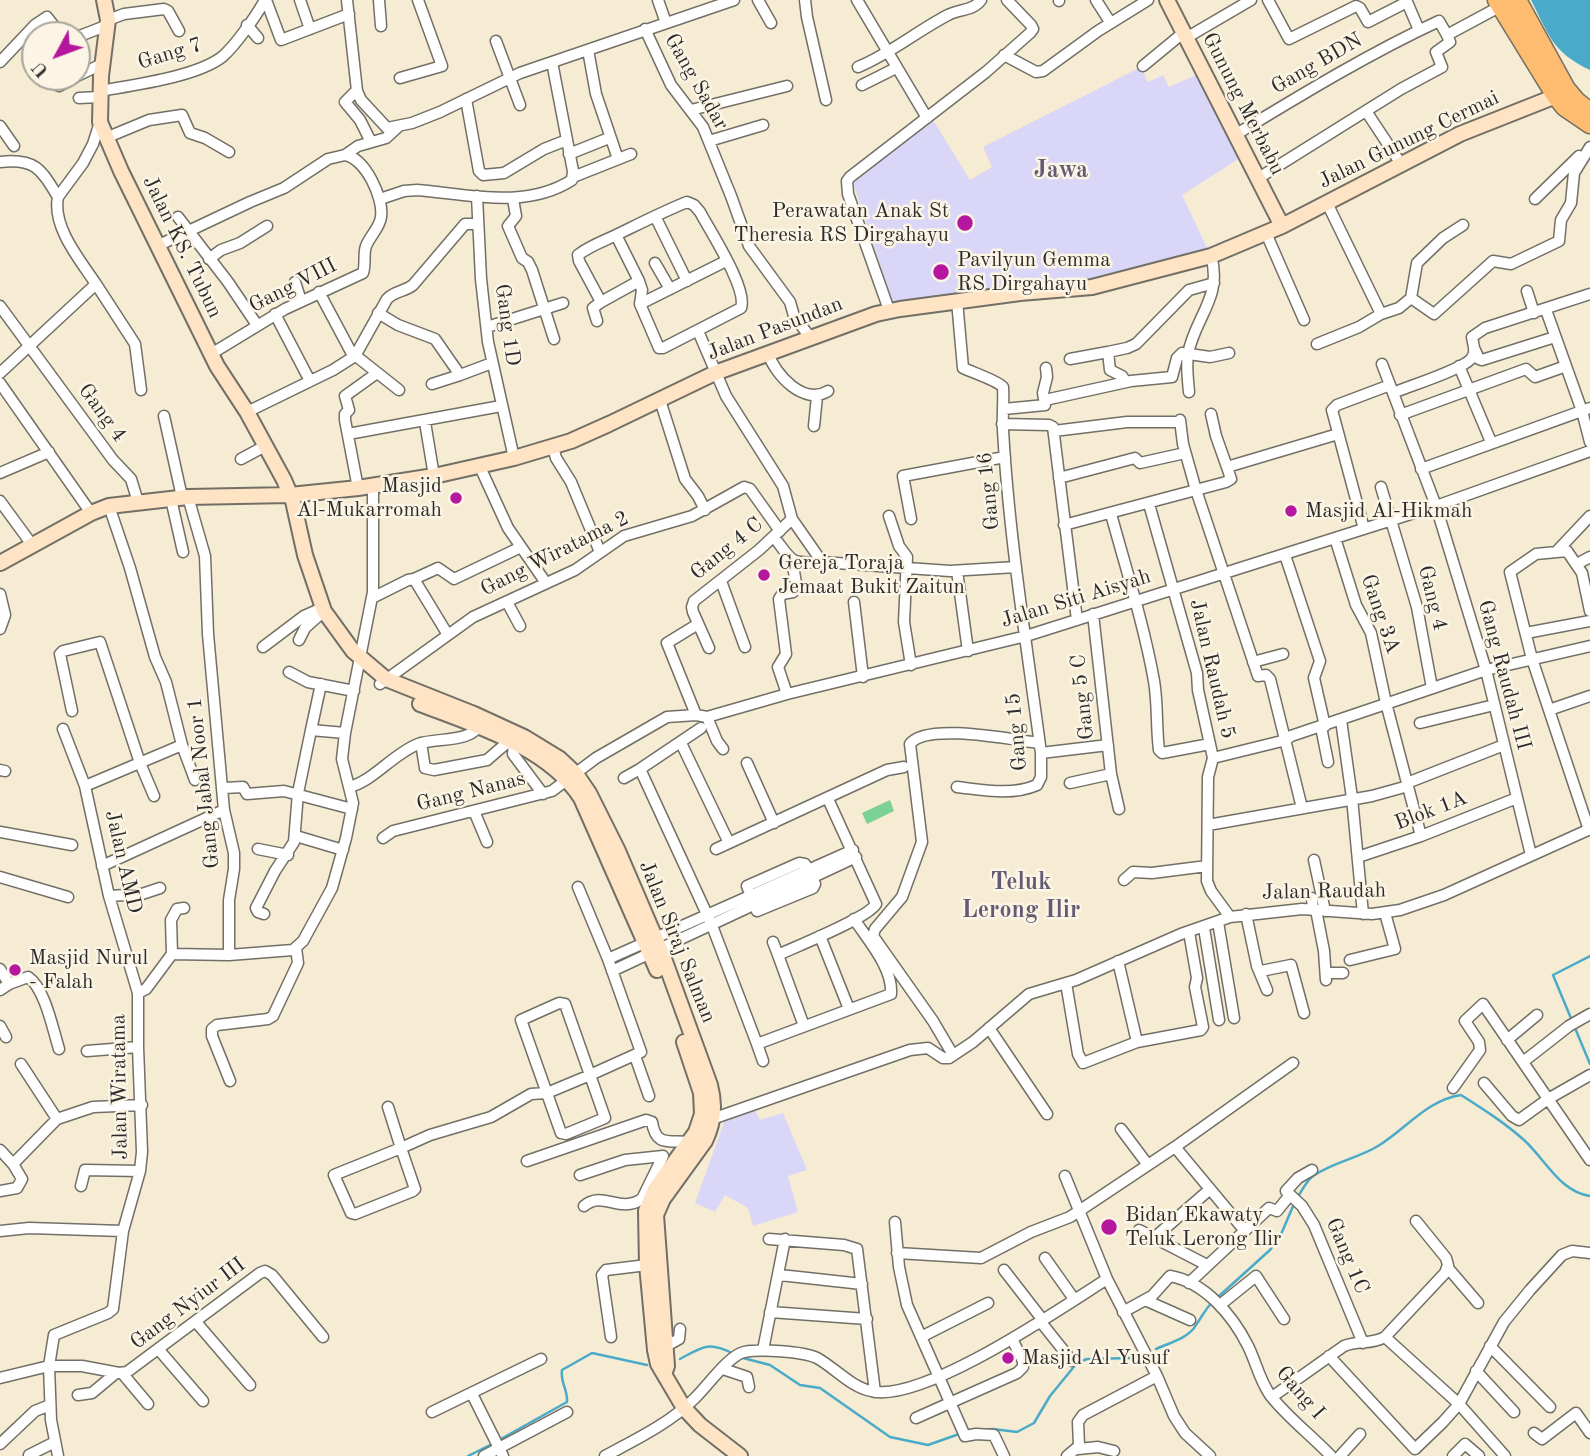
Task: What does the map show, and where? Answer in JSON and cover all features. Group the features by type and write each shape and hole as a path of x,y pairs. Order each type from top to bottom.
{"highway":[{"path":"1505,2 1561,93 1565,107 1590,124"},
{"path":"1561,93 1590,111"}],"street":[{"name":"Jalan KS. Tubun","path":"104,0 108,22 100,94 100,122 121,171 211,354 247,412 290,495"},
{"path":"266,0 281,40 349,14"},
{"name":"Gang 7","path":"79,98 164,80 214,62 226,52 266,0"},
{"path":"300,0 310,29"},
{"path":"347,0 357,90 361,100 384,126 398,127"},
{"path":"379,0 381,26"},
{"path":"400,78 442,66 418,0"},
{"path":"658,0 666,23"},
{"path":"158,246 284,188 328,159 386,138 398,127 440,112 511,77 734,0"},
{"path":"758,0 771,23"},
{"path":"805,0 826,100"},
{"path":"857,0 926,118"},
{"path":"858,66 887,53 936,21 957,11 974,7 981,0"},
{"path":"889,310 848,194 847,181 1033,29 1007,0"},
{"path":"1096,0 1110,22"},
{"path":"1004,55 1036,72 1043,72 1110,22 1148,0"},
{"name":"Gunung Merbabu","path":"1167,0 1282,226"},
{"path":"1143,66 1185,35 1251,0"},
{"path":"1257,179 1442,67 1436,52 1450,41 1438,21 1419,30 1413,2 1407,2 1368,22 1359,6 1356,6 1291,39 1268,0"},
{"path":"1447,35 1505,2"},
{"path":"91,30 124,14 164,9 168,11 179,32"},
{"path":"247,25 258,37"},
{"name":"Gang Sadar","path":"645,29 671,85 700,122 749,246 790,302 796,319 810,337"},
{"name":"Gang BDN","path":"1235,135 1369,56 1419,30"},
{"path":"0,62 21,40"},
{"path":"496,41 520,105"},
{"path":"588,50 596,94 618,159"},
{"path":"552,62 573,177"},
{"path":"91,69 103,64"},
{"path":"862,85 896,68"},
{"path":"691,110 787,86"},
{"path":"357,90 345,102 360,120 371,142"},
{"name":"Jalan Gunung Cermai","path":"1282,226 1460,134 1561,93"},
{"path":"466,99 479,171 483,175 504,173 544,149 567,140"},
{"path":"1366,111 1401,164"},
{"path":"108,137 136,124 179,115 183,117 190,133 229,152"},
{"path":"100,122 83,163 58,197 56,210 61,225 135,344 141,390"},
{"path":"709,141 763,125"},
{"path":"0,126 14,146"},
{"path":"569,154 609,138"},
{"path":"1535,199 1590,147"},
{"path":"1412,298 1432,314 1436,314 1493,261 1511,264 1559,241 1561,220 1571,203 1574,173 1590,147"},
{"path":"345,155 362,164 380,199 404,191 513,199 542,194 569,182 573,177 631,154"},
{"path":"0,162 18,160 36,166 58,197"},
{"name":"Gang 1D","path":"477,196 481,279 492,363 514,458"},
{"name":"Gang VIII","path":"211,354 275,314 364,271 366,247 381,218 380,199"},
{"path":"513,199 516,216 508,226 522,258 532,270 554,339"},
{"path":"601,302 578,257 584,250 655,216 690,202 700,212 726,261 742,295 741,308 659,348 640,304 642,290 639,281 616,235"},
{"path":"1327,203 1381,314"},
{"path":"655,216 687,281"},
{"path":"178,217 257,326"},
{"path":"247,412 310,382 355,356 391,294 407,290 413,285 465,224 478,224"},
{"path":"1317,344 1359,327 1412,298 1417,263 1463,225"},
{"path":"209,258 267,226"},
{"name":"Jalan Pasundan","path":"0,563 91,513 109,506 180,498 290,495 365,487 480,467 553,447 609,424 715,373 889,310 1092,287 1211,256 1282,226"},
{"path":"1266,233 1304,320"},
{"path":"1189,393 1188,354 1214,283 1215,271 1211,256"},
{"path":"640,304 726,261"},
{"path":"655,263 670,289"},
{"path":"597,321 593,308 639,281"},
{"path":"295,282 301,301"},
{"path":"1070,359 1136,344 1189,290 1214,283"},
{"path":"0,373 96,284"},
{"path":"1527,290 1534,313"},
{"path":"319,292 355,356 399,390"},
{"path":"1555,337 1482,360 1475,350 1472,337 1481,330 1590,295"},
{"path":"957,301 963,368 1001,385 1004,409 1046,404 1043,393 1046,368"},
{"path":"488,327 563,303"},
{"name":"Gang 4","path":"0,306 116,464 131,479 138,502"},
{"path":"1546,310 1566,366 1586,410 1590,442"},
{"path":"378,313 435,339 460,375"},
{"path":"275,314 310,382"},
{"name":"Gang 4 C","path":"698,331 715,373 744,426 783,486 792,519 692,604 698,624"},
{"path":"1364,529 1332,408 1459,366 1472,359 1475,350"},
{"path":"1108,352 1110,370 1122,376 1126,382"},
{"path":"768,353 771,363 792,386 817,396 828,391"},
{"path":"1045,400 1126,382 1172,376 1180,355 1210,357 1230,353"},
{"path":"432,384 492,363"},
{"name":"Gang Raudah III","path":"1382,364 1436,506 1486,670 1531,855"},
{"path":"1459,366 1491,442"},
{"path":"1400,415 1526,369 1535,377 1566,366"},
{"path":"184,908 176,909 172,916 172,954 288,952 296,948 307,934 331,888 335,862 343,850 352,808 352,798 342,766 345,733 358,657 372,598 365,487 348,435 344,416 349,410 345,396 377,373"},
{"path":"0,383 91,513"},
{"path":"814,426 817,396"},
{"path":"660,400 685,479 705,510"},
{"path":"348,435 501,406"},
{"name":"Gang 16","path":"1004,409 1002,424 1005,457 1026,636"},
{"path":"1421,468 1586,410"},
{"path":"1064,525 1228,481 1231,478 1211,414"},
{"path":"164,416 180,498 183,552"},
{"path":"1002,424 1051,428 1180,421 1184,448 1196,490 1253,662 1258,675 1270,679 1302,808"},
{"path":"425,422 434,476"},
{"path":"1051,428 1077,620"},
{"path":"1227,467 1338,434"},
{"path":"240,458 265,446"},
{"path":"553,447 571,482 600,552"},
{"path":"1059,478 1135,458 1140,463 1184,448"},
{"name":"Jalan Siti Aisyah","path":"572,777 605,753 667,717 702,716 1026,636 1436,506 1590,451"},
{"path":"0,473 49,452"},
{"path":"911,519 903,476 1005,457"},
{"path":"480,467 508,528 546,583"},
{"name":"Gang Wiratama 2","path":"383,681 473,617 575,570 628,534 692,516 747,487 777,534"},
{"name":"Gang 4","path":"1381,487 1418,610 1432,688"},
{"name":"Jalan Siraj Salman","path":"290,495 323,609 358,657 396,694 481,723 547,751 572,777 653,945 710,1085 713,1108 709,1133 646,1200 647,1265 660,1349"},
{"name":"Gang Jabal Noor 1","path":"180,498 205,555 209,649 224,810 234,862 229,901 229,955"},
{"path":"0,501 33,546"},
{"name":"Jalan Raudah 5","path":"1149,504 1197,673 1198,690 1213,758 1208,777 1208,887 1230,917"},
{"path":"109,506 195,780"},
{"path":"1111,514 1154,683 1159,750 1162,752 1210,744"},
{"path":"889,516 899,546 906,554 904,622 911,666"},
{"path":"1558,551 1590,516"},
{"path":"792,519 822,562"},
{"path":"777,534 792,561 797,588 793,592 782,594 779,599 786,654 778,667 787,694"},
{"name":"Gang 3A","path":"1335,538 1356,605 1371,633 1386,703 1421,836"},
{"path":"372,598 438,568 454,579 521,547"},
{"path":"1590,611 1582,573 1567,551 1536,554 1510,572 1532,659 1590,830"},
{"path":"1284,555 1320,661 1314,681 1328,762"},
{"path":"1577,564 1590,557"},
{"path":"792,561 957,571 1016,567"},
{"path":"957,571 968,651"},
{"path":"414,579 448,635"},
{"path":"721,581 745,647"},
{"path":"0,594 5,615 0,629"},
{"path":"506,602 520,626"},
{"path":"854,602 863,677"},
{"path":"299,640 305,628 323,609"},
{"path":"263,647 304,615 323,609"},
{"name":"Gang 5 C","path":"1093,614 1111,774 1119,809"},
{"path":"1526,633 1590,621"},
{"path":"709,648 698,624 667,643 702,716 723,750"},
{"name":"Gang 15","path":"957,788 1008,791 1033,787 1040,780 1040,748 1026,636"},
{"path":"72,711 60,654 100,642 140,763 154,796"},
{"path":"1213,758 1286,740 1291,736 1486,670 1590,646"},
{"path":"1253,662 1283,653"},
{"path":"289,672 301,680 354,691"},
{"path":"264,914 256,908 275,871 288,855 296,836 298,793 321,684"},
{"path":"1549,710 1590,696"},
{"path":"1420,723 1494,705"},
{"path":"1342,720 1363,914"},
{"path":"349,787 359,784 392,758 421,743 471,735 481,723"},
{"name":"Jalan Siraj Salman","path":"481,723 572,777"},
{"path":"624,778 701,728"},
{"name":"Jalan AMD","path":"63,729 85,786 109,896 138,993"},
{"path":"311,730 345,733"},
{"path":"712,1119 916,1049 929,1048 946,1059 953,1055 873,936 875,929 902,897 923,840 910,744 916,738 949,732 1040,748 1108,745"},
{"path":"421,743 425,768 434,770 487,760 511,743 513,754 543,794"},
{"path":"681,743 729,843"},
{"path":"85,786 182,745"},
{"path":"1208,825 1352,799 1407,784 1504,745"},
{"path":"747,763 774,823"},
{"path":"716,849 887,770 904,767"},
{"path":"640,769 709,919 763,1060"},
{"path":"1070,783 1111,774"},
{"name":"Gang Nanas","path":"383,838 393,831 543,794 557,789 572,777"},
{"path":"224,788 243,787 247,794 284,791 298,793 352,808"},
{"name":"Blok 1A","path":"1357,857 1421,836 1517,798"},
{"path":"778,955 872,910 876,904 828,799"},
{"path":"102,866 224,810"},
{"path":"474,811 487,842"},
{"name":"Jalan Raudah","path":"953,1055 1029,994 1066,983 1230,917 1316,907 1363,914 1385,913 1444,895 1590,830"},
{"path":"0,832 72,845"},
{"path":"296,836 343,850"},
{"path":"258,849 288,855"},
{"path":"612,971 653,945 854,853"},
{"path":"1314,860 1316,907 1326,976 1343,973"},
{"path":"802,863 810,874 815,884 813,888 757,911 747,888 750,884 802,863"},
{"path":"1124,880 1133,872 1152,873 1207,866"},
{"path":"0,877 68,897"},
{"path":"387,1107 401,1148 415,1189 355,1214 351,1213 335,1173 401,1148 430,1135 491,1117 531,1094 547,1093 641,1052 608,959 578,887"},
{"path":"109,896 142,894 160,888"},
{"path":"1350,961 1395,949 1385,913"},
{"path":"1246,914 1257,967 1267,990"},
{"path":"757,1044 888,996 891,990 881,960 854,919"},
{"path":"1218,922 1234,1018"},
{"path":"1204,928 1219,1020"},
{"path":"1066,983 1081,1062 1088,1062 1137,1042 1198,1031 1203,1028 1195,987 1198,978 1189,932"},
{"path":"820,936 849,1009"},
{"path":"773,942 804,1026"},
{"path":"608,959 653,945"},
{"name":"Jalan Siraj Salman","path":"653,945 701,1093 702,1114 687,1157 656,1215 660,1349 658,1364 684,1408 705,1430 740,1456"},
{"path":"230,1081 212,1036 212,1029 217,1025 273,1016 298,963 296,948"},
{"name":"Jalan Wiratama","path":"49,1366 54,1335 113,1309 123,1231 140,1171 142,1105 138,993 146,989 172,954"},
{"path":"1118,961 1137,1042"},
{"path":"1261,971 1291,965 1304,1013"},
{"path":"0,969 4,987 28,977 35,983 59,1049"},
{"path":"559,1003 565,1004 590,1075 605,1116 601,1121 562,1134 521,1020 559,1003"},
{"path":"1453,1088 1480,1054 1479,1042 1465,1021 1483,1004 1590,1160"},
{"path":"1522,1062 1590,1013"},
{"path":"1507,1040 1537,1016"},
{"path":"0,1026 6,1037"},
{"path":"989,1028 1047,1114"},
{"path":"87,1051 138,1047"},
{"path":"635,1056 649,1096"},
{"path":"897,1253 981,1258 1081,1210 1293,1063"},
{"path":"21,1064 57,1119"},
{"path":"1484,1083 1515,1119 1521,1119 1548,1099 1589,1076"},
{"path":"13,1164 57,1119 93,1107 142,1105"},
{"path":"527,1161 646,1120 652,1122 654,1135 660,1140 691,1142"},
{"path":"1121,1129 1147,1165"},
{"path":"1175,1147 1245,1231"},
{"path":"0,1150 21,1176 21,1184 15,1189 0,1191"},
{"path":"580,1175 625,1160 663,1156 687,1157"},
{"path":"584,1206 595,1200 630,1205 646,1200 663,1156"},
{"path":"81,1186 85,1170 140,1171"},
{"path":"1189,1283 1269,1208 1277,1212 1298,1178 1312,1170"},
{"path":"1065,1176 1107,1279 1157,1376 1174,1416 1185,1433 1210,1456"},
{"path":"1154,1238 1209,1190"},
{"name":"Gang 1C","path":"1289,1193 1314,1225 1363,1343"},
{"path":"895,1222 897,1253 907,1305 963,1432 994,1435 1004,1456"},
{"path":"1416,1222 1446,1258 1448,1268 1478,1303"},
{"path":"0,1231 29,1228 123,1231"},
{"path":"1139,1230 1207,1265"},
{"path":"769,1239 853,1247 859,1253 876,1392"},
{"path":"763,1350 785,1239"},
{"path":"1329,1356 1414,1452 1459,1404 1510,1315 1559,1257 1568,1252 1590,1253"},
{"path":"1045,1258 1074,1299"},
{"path":"611,1336 603,1275 606,1270 647,1265"},
{"path":"1272,1397 1348,1344 1377,1341 1385,1337 1448,1268"},
{"path":"1004,1270 1072,1361"},
{"name":"Gang Nyiur III","path":"49,1366 82,1366 119,1373 135,1368 265,1271 272,1275 323,1337"},
{"path":"780,1275 862,1284"},
{"path":"1123,1312 1152,1296 1168,1277 1173,1276 1189,1283 1219,1305 1256,1276 1284,1319"},
{"path":"605,1456 684,1408 740,1353 763,1350 813,1357 863,1389 894,1392 975,1360 1107,1279"},
{"path":"1145,1300 1190,1320"},
{"path":"921,1337 988,1303"},
{"name":"Gang I","path":"1219,1305 1248,1346 1257,1372 1272,1397 1331,1456"},
{"path":"770,1312 867,1319"},
{"path":"196,1322 250,1385"},
{"path":"660,1349 679,1339 680,1329"},
{"path":"1385,1337 1459,1404 1506,1456"},
{"path":"916,1418 1021,1370 1023,1362 1012,1339"},
{"path":"1490,1346 1550,1407"},
{"path":"159,1350 202,1401"},
{"path":"432,1412 541,1359"},
{"path":"0,1378 49,1366 50,1405 58,1456"},
{"path":"94,1368 97,1390"},
{"path":"723,1368 747,1377 749,1387"},
{"path":"1476,1371 1514,1412"},
{"path":"78,1395 97,1390 119,1373 148,1404"},
{"path":"1078,1447 1078,1422 1083,1415 1157,1376"},
{"path":"472,1394 502,1452"},
{"path":"0,1444 35,1411 50,1405"},
{"path":"484,1456 502,1452 566,1412"},
{"path":"1534,1433 1542,1439 1576,1413 1590,1433"},
{"path":"1340,1456 1360,1434"},
{"path":"29,1455 55,1442"},
{"path":"1453,1456 1465,1444 1479,1456"},
{"path":"1067,1456 1078,1447 1098,1447 1114,1451"}],"shaded area":[{"path":"1141,67 1148,82 1163,75 1169,87 1198,74 1240,158 1182,195 1209,252 1108,279 893,304 853,183 855,176 933,120 970,180 992,167 983,147"},
{"path":"754,1108 760,1120 783,1113 807,1170 788,1176 798,1212 753,1226 748,1208 725,1195 715,1212 695,1203 726,1117"}],"green space":[{"path":"890,800 894,811 867,824 862,813"}],"water":[{"path":"1531,0 1590,0 1590,70 1559,49"}],"waterway":[{"path":"1590,956 1553,975 1590,1064"},
{"path":"1297,1198 1313,1176 1371,1150 1427,1109 1461,1095 1517,1134 1561,1182 1590,1196"},
{"path":"1218,1297 1270,1250 1282,1232 1294,1204"},
{"path":"1156,1349 1193,1330 1213,1301"},
{"path":"680,1359 711,1346 732,1353"},
{"path":"499,1440 567,1402 562,1370 592,1353 647,1365"},
{"path":"743,1358 770,1365 800,1385 820,1388 890,1437 928,1445 962,1433"},
{"path":"972,1430 1017,1432 1034,1423 1050,1396 1077,1363 1087,1359 1134,1358"},
{"path":"468,1456 492,1444"}],"place":[{"name":"Perawatan Anak St Theresia RS Dirgahayu","path":"965,223"},
{"name":"Pavilyun Gemma RS Dirgahayu","path":"941,272"},
{"name":"Masjid Al-Mukarromah","path":"456,498"},
{"name":"Masjid Al-Hikmah","path":"1291,511"},
{"name":"Gereja Toraja Jemaat Bukit Zaitun","path":"764,575"},
{"name":"Masjid Nurul - Falah","path":"15,970"},
{"name":"Bidan Ekawaty Teluk Lerong Ilir","path":"1109,1227"},
{"name":"Masjid Al Yusuf","path":"1008,1358"}],"district":[{"name":"Jawa","path":"1061,171"},
{"name":"Teluk Lerong Ilir","path":"1021,897"}]}
